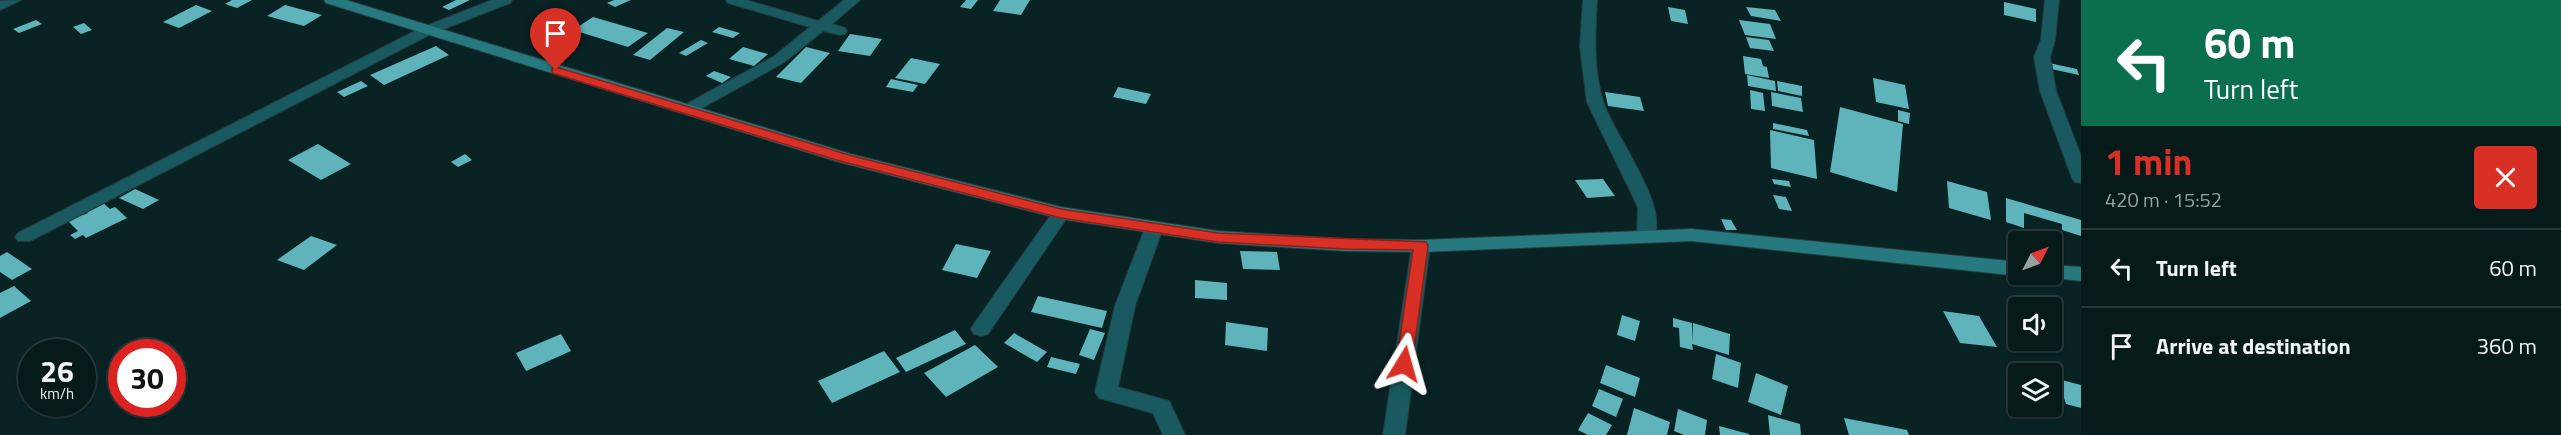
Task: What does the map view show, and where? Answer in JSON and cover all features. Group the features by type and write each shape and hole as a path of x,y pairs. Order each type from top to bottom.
{"main road":[{"path":"331,0 845,158 1061,213 1154,228 1218,237 1345,245 1421,246 1692,235 2008,268"},
{"path":"2062,273 2081,274"}],"street":[{"path":"0,6 14,0"},
{"path":"24,237 426,31 505,0"},
{"path":"733,0 761,10 840,30"},
{"path":"687,110 778,60 853,0"},
{"path":"1590,0 1587,47 1595,102 1647,207 1646,237"},
{"path":"2052,0 2048,40 2042,57 2048,91 2081,178"},
{"path":"981,329 1061,213"},
{"path":"1154,228 1125,306 1106,392 1161,407 1174,435"},
{"path":"1394,435 1421,246"}],"building":[{"path":"232,0 252,0 237,8 225,4"},
{"path":"456,0 470,0 449,10 442,7"},
{"path":"614,0 631,0 615,7 607,3"},
{"path":"966,0 978,0 971,9 960,7"},
{"path":"1000,0 1030,0 1021,15 993,11"},
{"path":"2004,2 2036,9 2036,22 2004,15"},
{"path":"196,5 212,11 179,28 163,22"},
{"path":"285,5 322,15 304,26 267,16"},
{"path":"1668,7 1685,10 1688,24 1671,21"},
{"path":"1746,7 1775,10 1781,21 1751,16"},
{"path":"593,17 648,33 628,47 573,30"},
{"path":"36,20 42,24 19,33 13,29"},
{"path":"1739,20 1770,24 1776,39 1745,35"},
{"path":"84,23 92,30 81,34 73,27"},
{"path":"719,27 740,33 733,38 712,32"},
{"path":"667,28 684,32 650,60 633,55"},
{"path":"850,34 882,39 870,56 838,51"},
{"path":"1746,37 1769,40 1774,51 1750,48"},
{"path":"701,40 708,43 686,56 679,53"},
{"path":"436,46 449,55 384,85 370,75"},
{"path":"743,47 768,54 754,66 729,59"},
{"path":"806,47 830,53 801,83 776,77"},
{"path":"1743,56 1761,59 1763,66 1767,67 1769,78 1745,74"},
{"path":"911,58 940,64 925,84 895,78"},
{"path":"2049,63 2077,69 2079,75 2051,69"},
{"path":"714,71 731,77 722,83 706,76"},
{"path":"1747,75 1775,81 1776,91 1748,86"},
{"path":"1873,78 1905,85 1909,109 1876,102"},
{"path":"891,79 918,85 913,92 886,87"},
{"path":"361,81 368,86 344,97 337,92"},
{"path":"1777,81 1802,86 1802,96 1778,91"},
{"path":"1118,87 1151,94 1146,104 1113,97"},
{"path":"1750,90 1763,93 1765,111 1751,109"},
{"path":"1605,92 1640,97 1644,111 1608,106"},
{"path":"1771,92 1801,98 1803,112 1772,106"},
{"path":"1840,107 1903,124 1897,192 1830,172"},
{"path":"1898,110 1910,113 1909,124 1898,121"},
{"path":"1773,123 1807,130 1809,136 1773,129"},
{"path":"1770,130 1814,140 1817,179 1771,168"},
{"path":"318,144 351,164 321,180 288,160"},
{"path":"465,154 472,160 458,167 451,162"},
{"path":"1603,179 1615,196 1587,198 1575,180"},
{"path":"1772,179 1789,181 1791,187 1774,184"},
{"path":"1947,181 1987,192 1991,220 1949,208"},
{"path":"135,189 159,200 143,209 119,198"},
{"path":"1773,195 1786,197 1792,211 1779,209"},
{"path":"2006,198 2081,220 2081,236 2062,230 2062,224 2024,213 2024,228 2006,222"},
{"path":"102,202 110,209 115,207 127,218 86,238 83,235 75,239 70,235 78,231 66,219 80,212 83,215 88,213 85,210"},
{"path":"1721,219 1731,220 1737,230 1726,230"},
{"path":"311,236 337,245 304,270 277,260"},
{"path":"956,244 991,251 977,278 942,270"},
{"path":"1240,251 1277,252 1280,270 1243,269"},
{"path":"7,252 32,269 12,280 0,272 0,256"},
{"path":"1195,280 1227,283 1227,300 1195,298"},
{"path":"14,286 31,301 0,318 0,293"},
{"path":"1038,296 1107,311 1102,328 1031,312"},
{"path":"1943,311 1979,316 1997,347 1960,343"},
{"path":"1622,315 1640,321 1635,341 1617,335"},
{"path":"1673,318 1692,323 1692,342 1693,323 1730,334 1729,355 1692,344 1693,350 1680,347 1679,328 1673,327"},
{"path":"1226,322 1268,328 1267,351 1225,345"},
{"path":"1090,329 1105,333 1094,360 1079,355"},
{"path":"955,330 966,344 906,372 896,358"},
{"path":"1014,333 1047,352 1037,362 1004,343"},
{"path":"561,334 571,351 526,371 516,353"},
{"path":"975,345 998,367 946,397 924,373"},
{"path":"884,351 900,372 832,403 818,381"},
{"path":"1716,354 1741,363 1738,388 1712,379"},
{"path":"1051,357 1080,364 1076,374 1047,367"},
{"path":"1606,365 1640,378 1635,397 1600,383"},
{"path":"1756,373 1788,386 1781,415 1748,402"},
{"path":"2062,380 2081,385 2081,408 2066,404 2062,392"},
{"path":"1599,389 1623,399 1616,417 1592,406"},
{"path":"1634,408 1670,422 1667,435 1627,435"},
{"path":"1678,409 1707,420 1705,435 1684,435 1674,431"},
{"path":"1588,413 1612,425 1606,435 1588,435 1578,430"},
{"path":"1768,415 1800,424 1801,435 1770,435"},
{"path":"1844,418 1907,430 1909,435 1849,435"},
{"path":"1719,426 1749,434 1749,435 1720,435"}],"route":[{"path":"556,70 845,158 1061,213 1218,237 1345,245 1421,246 1404,364"}]}
